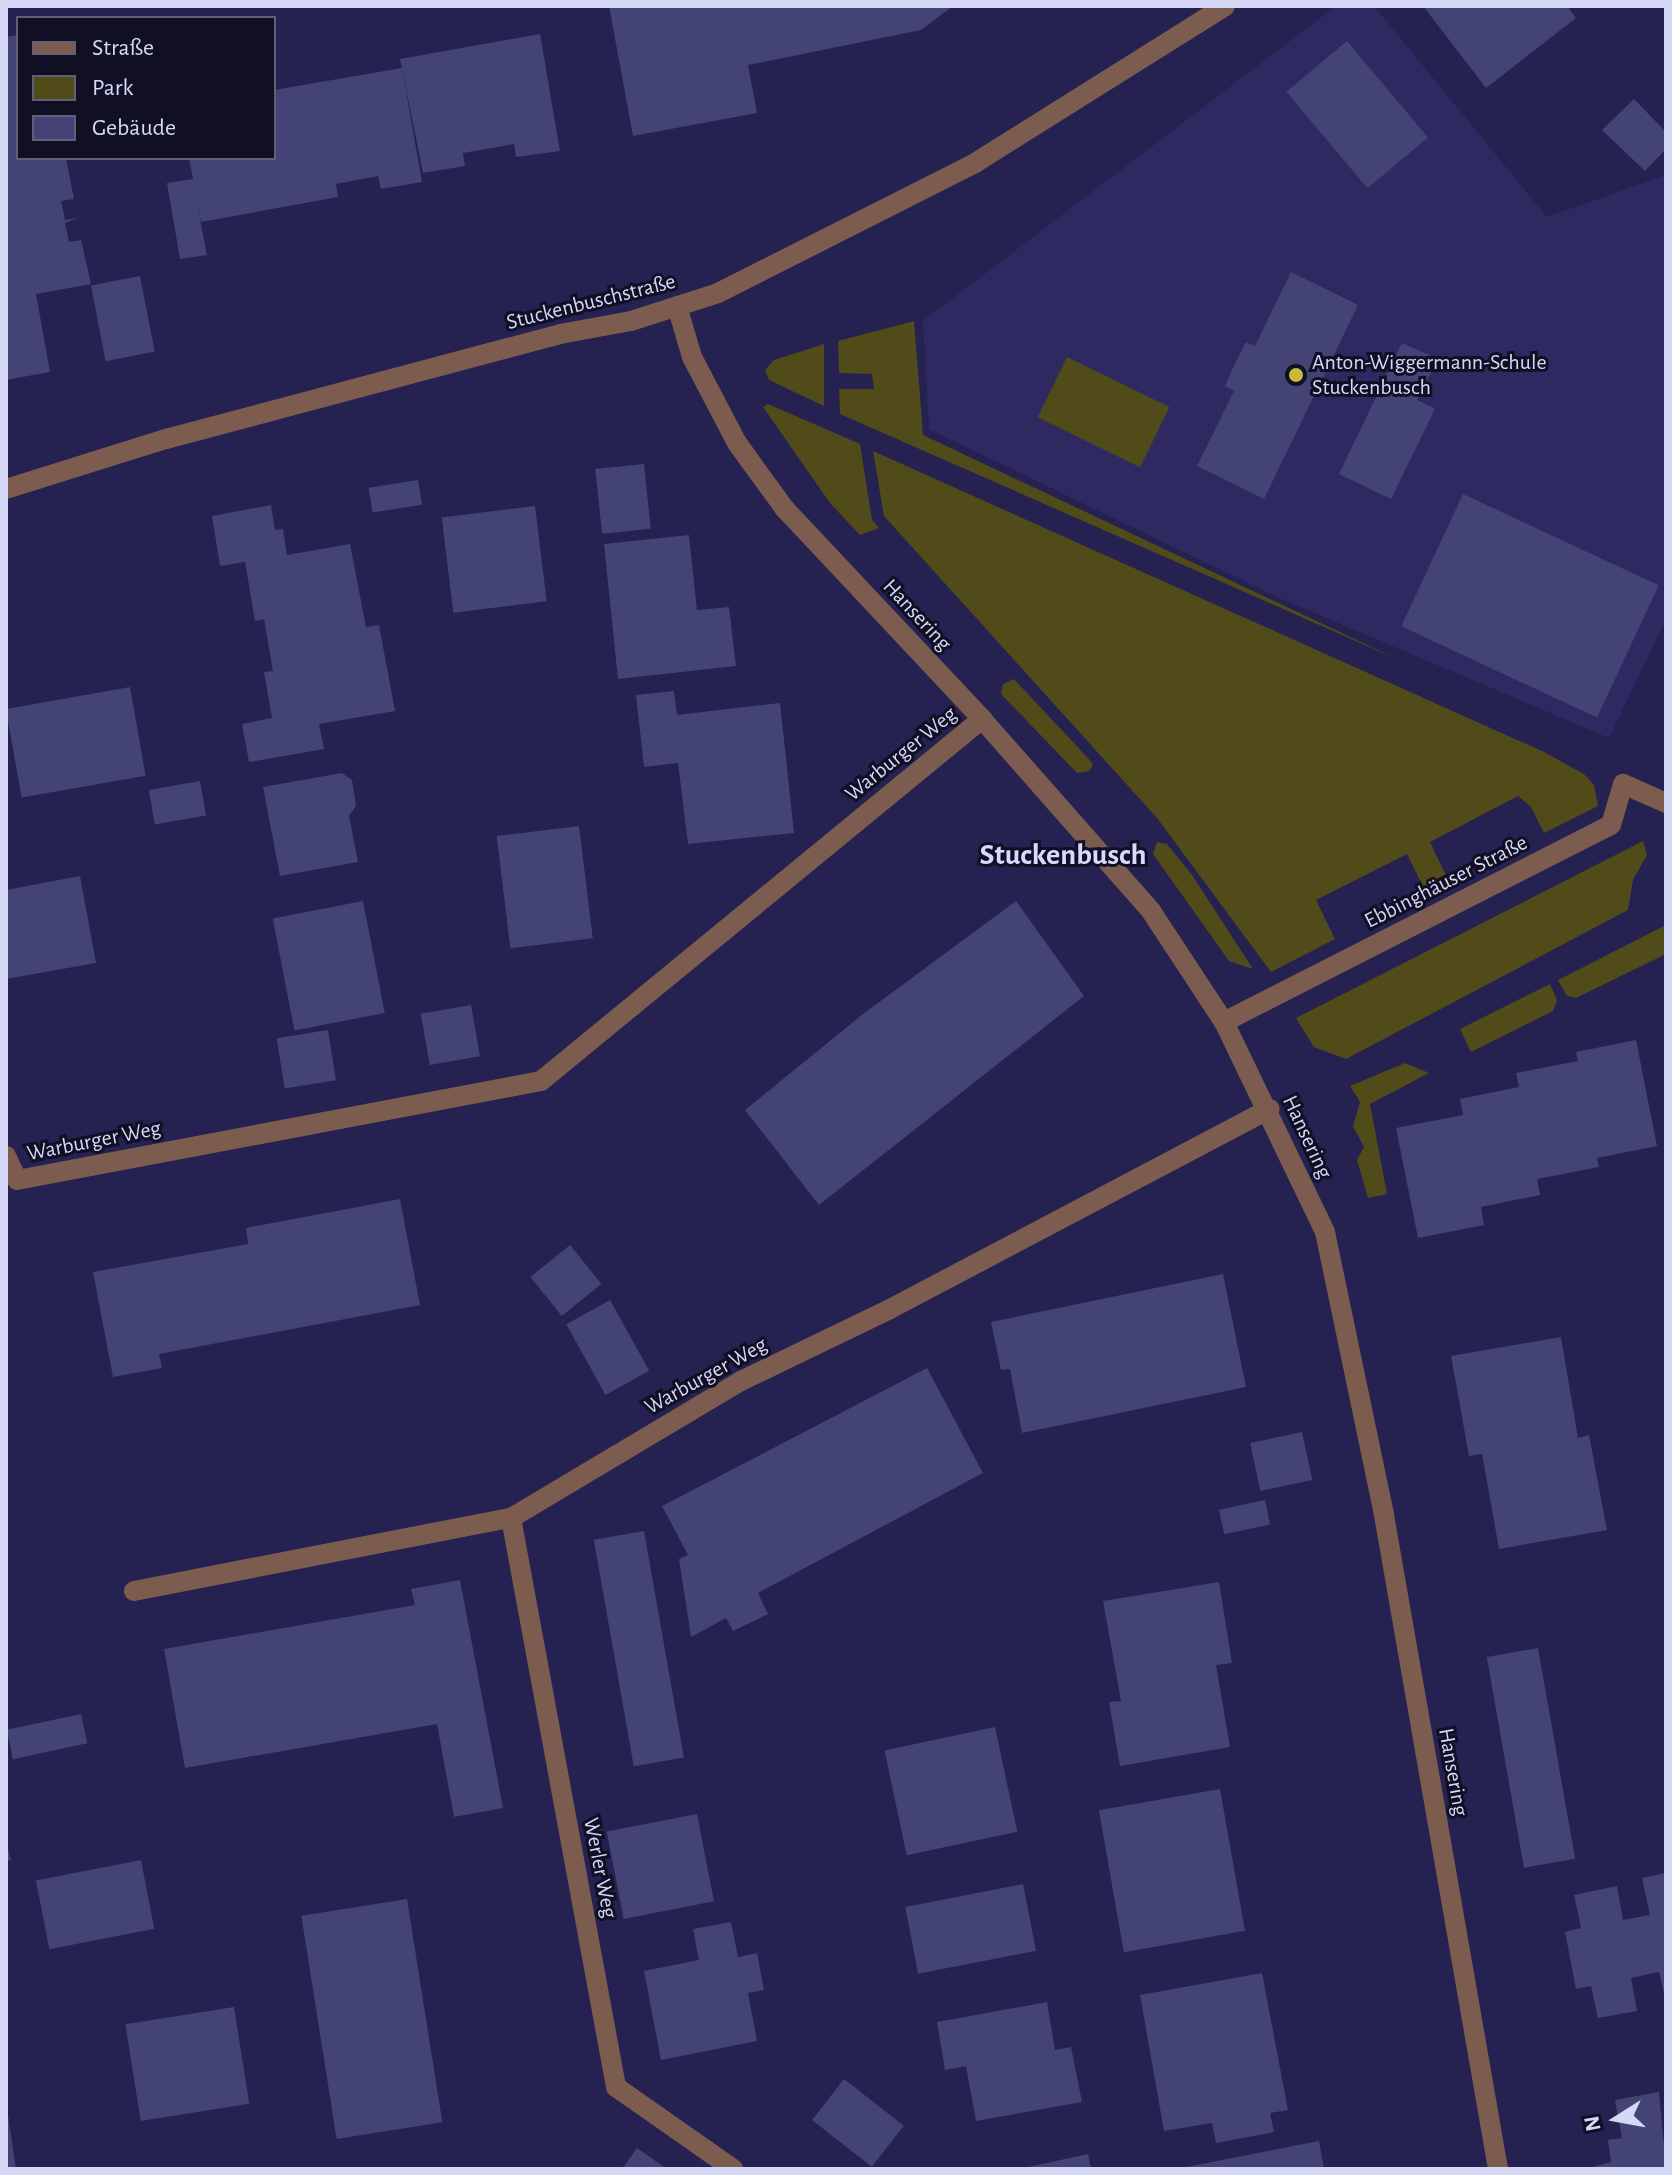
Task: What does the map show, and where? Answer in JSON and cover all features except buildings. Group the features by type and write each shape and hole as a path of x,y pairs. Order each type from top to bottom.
{"street":[{"name":"Stuckenbuschstraße","path":"6,489 166,439 718,293 975,163 1225,6"},
{"name":"Hansering","path":"677,306 692,357 724,419 777,498 982,719 1151,911 1224,1022 1269,1109 1328,1247 1384,1515 1498,2169"},
{"name":"Warburger Weg","path":"6,1156 17,1180 541,1081 982,719"},
{"name":"Ebbinghäuser Straße","path":"1224,1022 1611,825 1623,784 1666,803"},
{"name":"Warburger Weg","path":"134,1591 511,1518 741,1381 904,1302 1269,1109"},
{"name":"Werler Weg","path":"511,1518 616,2087 733,2169"}],"shaded area":[{"name":"Anton-Wiggermann-Schule Stuckenbusch","path":"1336,6 1374,6 1547,217 1666,175 1666,619 1609,738 1277,597 929,429 923,321"}],"green space":[{"path":"914,321 923,435 1399,660 840,414 839,389 874,389 872,374 839,373 838,341"},
{"path":"824,344 824,406 769,380 765,370 774,360"},
{"path":"1067,357 1169,407 1140,467 1038,417"},
{"path":"768,404 860,444 872,520 879,528 860,535 830,503 763,407"},
{"path":"873,451 1544,752 1584,774 1594,785 1598,806 1544,833 1531,807 1518,796 1430,842 1449,882 1426,893 1407,854 1316,900 1335,939 1271,972 1157,818 884,516"},
{"path":"1014,679 1088,758 1093,765 1089,771 1077,773 1001,694 1003,684"},
{"path":"1643,841 1647,855 1633,880 1628,910 1346,1059 1314,1047 1296,1018"},
{"path":"1157,842 1167,844 1192,875 1253,969 1229,961 1153,854"},
{"path":"1666,925 1666,954 1576,998 1567,996 1558,980"},
{"path":"1550,984 1557,1000 1553,1011 1471,1052 1460,1029"},
{"path":"1405,1063 1429,1073 1370,1104 1387,1194 1368,1198 1357,1160 1364,1147 1353,1126 1360,1102 1350,1086"}],"place":[{"name":"Anton-Wiggermann-Schule Stuckenbusch","path":"1296,375"}],"district":[{"name":"Stuckenbusch","path":"1063,855"}]}
